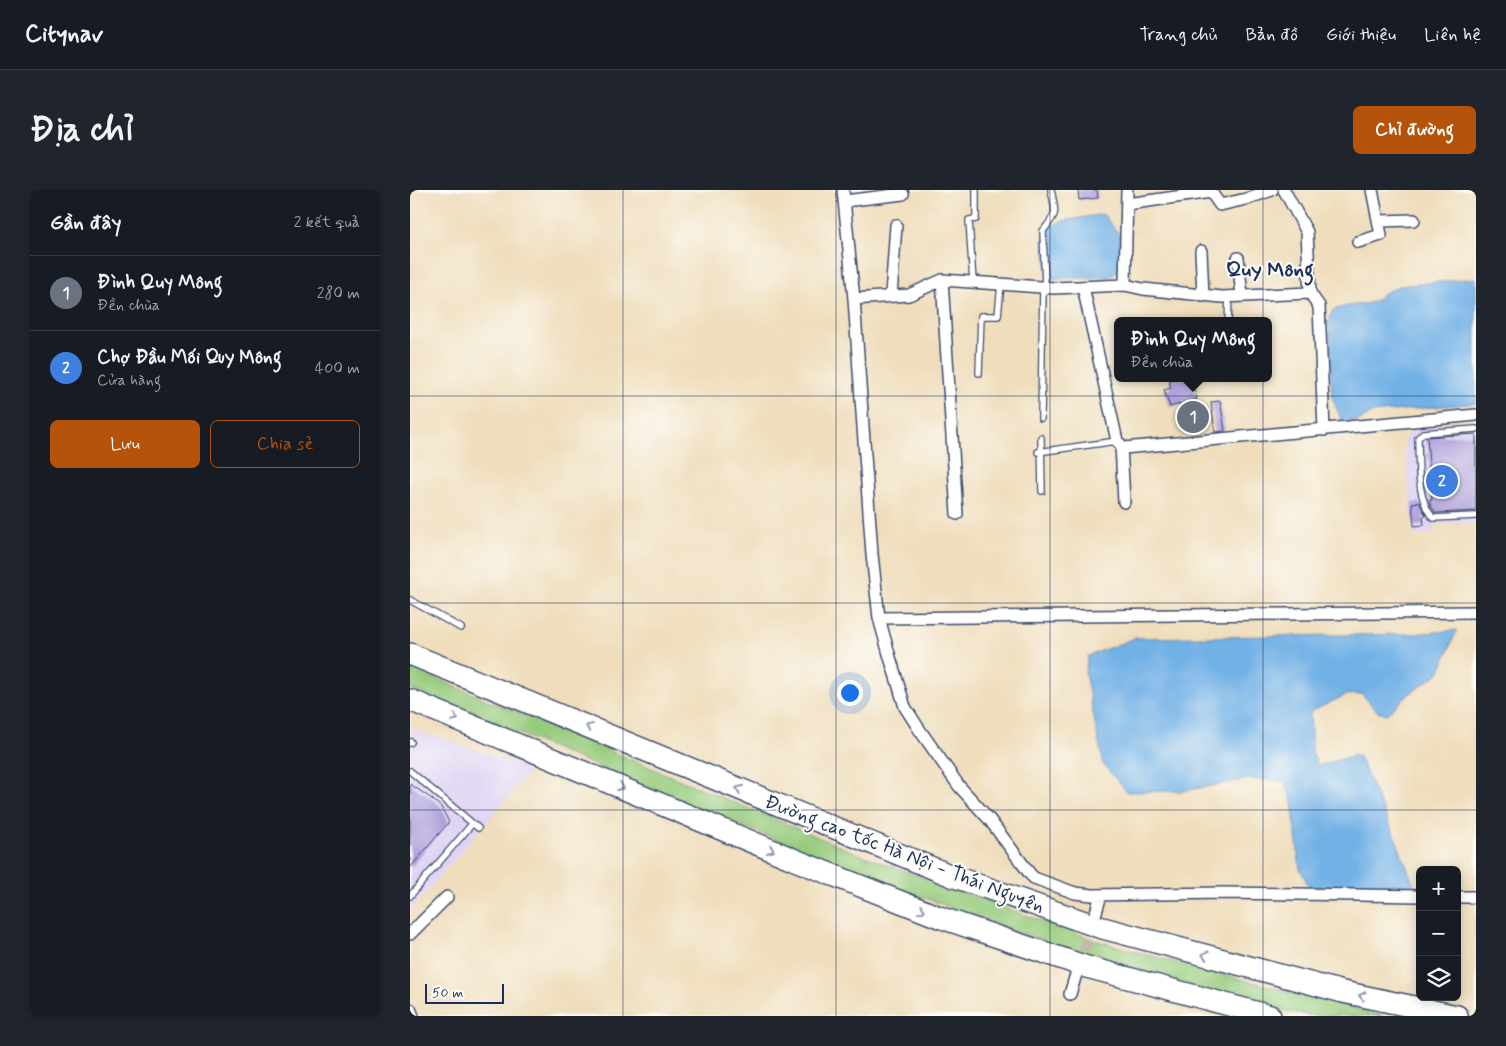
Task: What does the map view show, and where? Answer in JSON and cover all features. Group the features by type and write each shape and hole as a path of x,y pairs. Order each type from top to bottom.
{"highway":[{"name":"Đường cao tốc Hà Nội - Thái Nguyên","path":"410,654 952,876 1099,927 1343,992 1451,1015"},
{"path":"410,700 805,864 939,917 1087,967 1270,1016"}],"street":[{"path":"1126,285 1127,190"},
{"path":"1127,204 1211,191 1220,206 1272,190"},
{"path":"1284,190 1307,232 1310,293 1319,306 1324,430"},
{"path":"1358,242 1381,235 1372,190"},
{"path":"903,194 844,195 854,299 872,554 879,618 905,706 942,763 959,786 989,819 1034,878 1075,893 1101,895 1224,893 1416,896"},
{"path":"1379,221 1414,220"},
{"path":"891,296 896,225"},
{"path":"1201,251 1204,296"},
{"path":"1238,258 1242,296"},
{"path":"942,280 957,514"},
{"path":"854,299 909,295 942,280 1054,288 1126,285 1143,289 1229,297 1310,293"},
{"path":"1083,287 1119,443 1124,502"},
{"path":"1119,443 1124,448 1133,448 1476,415"},
{"path":"879,618 1476,612"},
{"path":"1094,919 1101,895"},
{"path":"410,934 447,897"},
{"path":"1461,897 1476,897"},
{"path":"1070,994 1077,971"},
{"path":"410,1009 413,1016"}],"lane":[{"path":"973,282 969,220 976,219 976,190"},
{"path":"1041,418 1044,286 1043,231 1056,213 1051,190"},
{"path":"979,373 981,316 998,316 1001,284"},
{"path":"1228,317 1229,297"},
{"path":"1476,429 1432,431 1422,433 1418,438 1421,488 1428,512 1433,518 1476,516"},
{"path":"1041,438 1042,491"},
{"path":"1040,451 1119,443"},
{"path":"410,600 461,628"},
{"path":"410,771 478,828"},
{"path":"410,896 472,824"}],"shaded area":[{"path":"1476,422 1476,523 1433,524 1434,534 1414,535 1404,440 1415,426"},
{"path":"410,728 532,769 410,911"}],"green space":[{"path":"410,668 856,853 1011,910 1095,940 1144,954 1383,1016 1313,1016 1287,1011 1201,989 1034,938 893,886 688,804 410,688"}],"water":[{"path":"1103,214 1120,235 1122,262 1116,273 1110,277 1049,279 1043,239 1049,227 1063,221"},
{"path":"1476,278 1476,403 1371,413 1364,418 1353,421 1341,419 1332,397 1329,321 1333,310 1370,303 1378,299 1382,294 1399,286"},
{"path":"1457,630 1439,673 1408,695 1387,714 1377,711 1362,694 1346,695 1310,712 1312,751 1318,766 1358,754 1396,839 1415,888 1366,890 1309,887 1300,869 1292,801 1284,781 1249,779 1183,791 1127,792 1103,764 1085,673 1088,656 1135,638 1413,634"}],"building":[{"path":"1078,190 1097,190 1098,198 1079,200"},
{"path":"1169,382 1192,382 1197,399 1170,407 1164,390 1171,388"},
{"path":"1220,401 1225,431 1215,432 1211,402"},
{"path":"1476,434 1476,511 1435,513 1429,501 1432,500 1427,437"},
{"path":"1419,502 1426,516 1423,516 1424,525 1414,526 1412,503"},
{"path":"410,784 441,807 449,822 410,868"}],"tunnel":[{"path":"1079,967 1094,920"}],"place":[{"name":"Đình Quy Mông","path":"1193,417"},
{"name":"Chợ Đầu Mối Quy Mông","path":"1442,481"}],"district":[{"name":"Quy Mông","path":"1270,269"}]}
